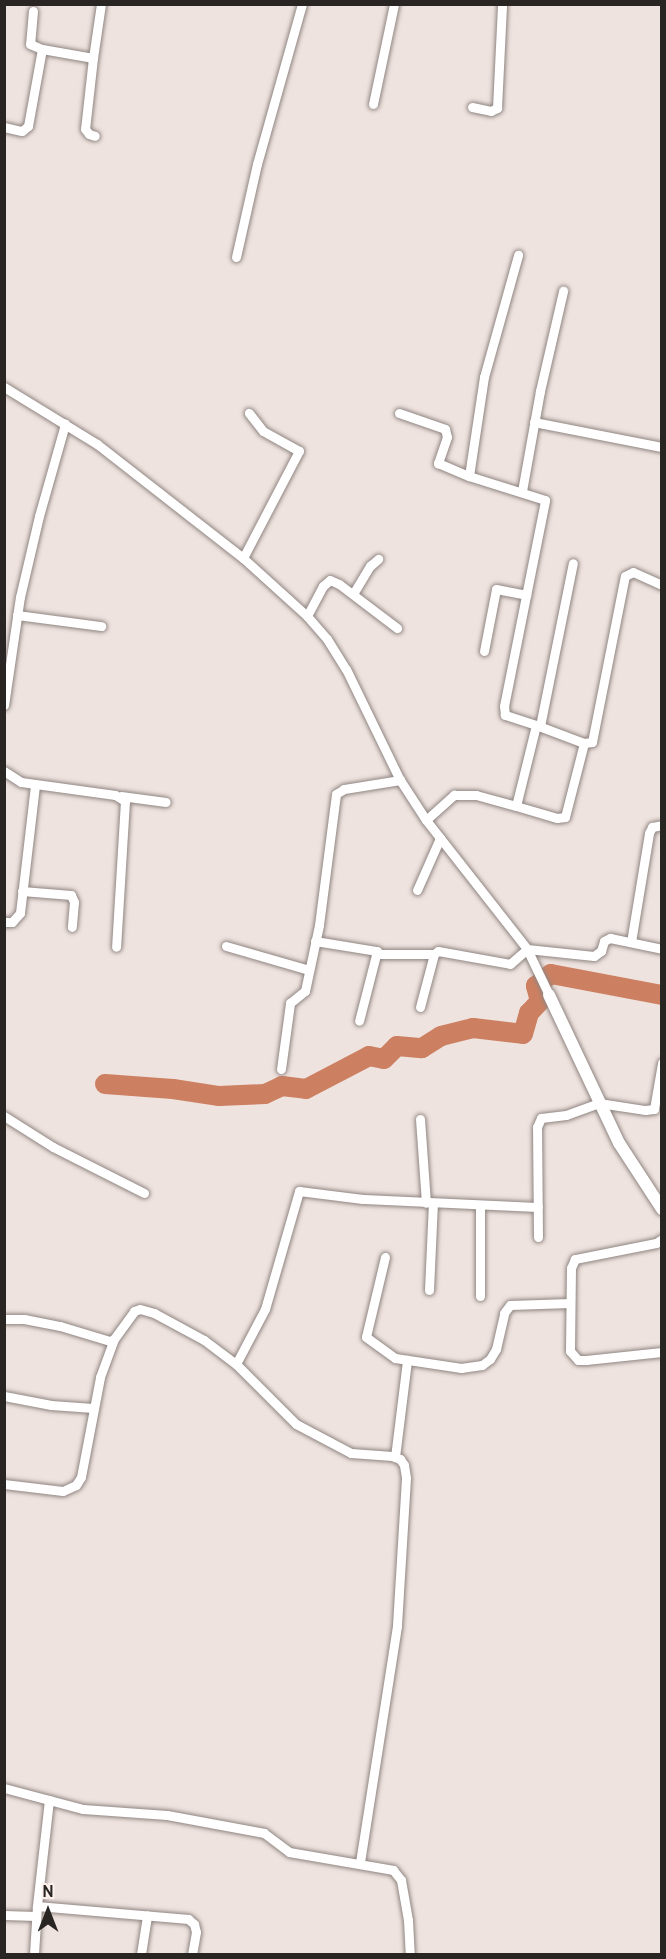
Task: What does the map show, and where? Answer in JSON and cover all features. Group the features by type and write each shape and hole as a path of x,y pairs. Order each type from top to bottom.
{"street":[{"path":"94,136 85,129 101,4"},
{"path":"236,257 257,164 302,4"},
{"path":"373,104 394,4"},
{"path":"472,107 491,111 498,108 502,4"},
{"path":"33,11 30,44 42,49 93,58"},
{"path":"4,127 22,130 28,126 42,49"},
{"path":"469,476 484,377 518,255"},
{"path":"522,491 534,422 563,291"},
{"path":"5,388 97,444 243,558 307,616 327,639 346,669 400,780 426,820 526,949 619,1143 662,1209"},
{"path":"243,558 299,451 298,448 263,431 249,412"},
{"path":"399,413 445,429 447,437 438,463 469,476 543,498 546,503 504,711 510,717 584,743 592,742 625,576 633,572 662,585"},
{"path":"534,422 662,447"},
{"path":"4,705 17,615 39,516 65,424"},
{"path":"353,594 370,566 378,559"},
{"path":"516,806 538,726 573,563"},
{"path":"307,616 323,586 330,580 353,594 397,628"},
{"path":"483,651 496,590 526,595"},
{"path":"17,615 101,626"},
{"path":"426,820 447,798 463,793 557,818 566,817 584,743"},
{"path":"5,772 15,780 34,785 166,802"},
{"path":"281,1069 289,1007 291,1000 304,994 315,941 336,794 345,789 400,780"},
{"path":"4,922 17,919 34,785"},
{"path":"116,947 127,807 121,796"},
{"path":"631,942 649,833 652,827 662,825"},
{"path":"417,890 440,838"},
{"path":"22,891 71,895 74,902 72,927"},
{"path":"377,954 434,954 444,951 510,964 526,949 594,956 601,951 606,938 662,949"},
{"path":"315,941 371,948 377,951 359,1021"},
{"path":"226,946 309,970"},
{"path":"420,1007 434,954"},
{"path":"538,1237 539,1122 546,1117 566,1115 600,1103 645,1110 654,1109 662,1063"},
{"path":"4,1116 53,1147 144,1193"},
{"path":"420,1119 429,1203 429,1290"},
{"path":"236,1364 265,1308 298,1191 306,1190 342,1197 429,1203 538,1207"},
{"path":"480,1205 480,1296"},
{"path":"662,1239 656,1243 575,1260 571,1268 570,1303 570,1351 578,1360 662,1352"},
{"path":"384,1257 366,1337 388,1355 407,1360 461,1368 482,1365 490,1359 496,1349 504,1312 510,1305 570,1303"},
{"path":"4,1484 63,1491 76,1485 81,1477 102,1368 114,1339 129,1316 140,1309 204,1340 236,1364 296,1424 333,1446 365,1456 395,1457 404,1465 406,1478 397,1626 360,1863"},
{"path":"4,1319 40,1322 76,1330 104,1341 114,1339"},
{"path":"395,1457 407,1360"},
{"path":"4,1396 51,1405 93,1408"},
{"path":"4,1788 83,1809 166,1815 264,1833 274,1839 284,1850 393,1870 399,1874 408,1920 410,1954"},
{"path":"34,1954 36,1911 50,1800"},
{"path":"4,1915 36,1911 188,1918 194,1924 196,1932 192,1954"},
{"path":"141,1954 147,1915"}],"waterway":[{"path":"105,1084 173,1089 219,1096 265,1094 282,1086 306,1089 369,1056 384,1059 397,1046 422,1048 441,1036 473,1028 523,1034 529,1013 540,1001 536,986 551,974 662,995"}]}
